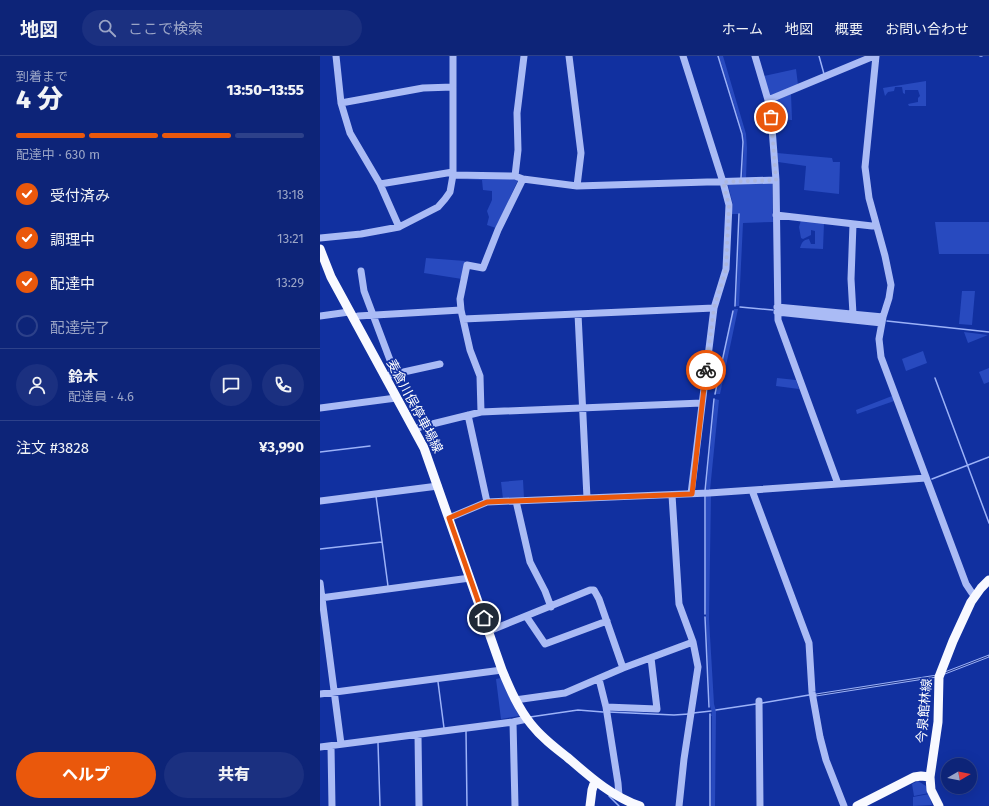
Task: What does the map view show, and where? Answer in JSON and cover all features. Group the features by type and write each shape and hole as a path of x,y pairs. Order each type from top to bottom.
{"main road":[{"name":"麦倉川俣停車場線","path":"320,249 329,272 351,315 389,376 396,398 424,448 502,670 515,700 527,719 546,740 595,781"},
{"name":"今泉館林線","path":"930,777 938,722 939,677 963,618 975,595 989,580"},
{"path":"860,805 914,777 921,776 930,777 931,790 939,806"},
{"path":"590,806 595,781 619,796 640,806"}],"street":[{"path":"336,56 341,103 350,133 380,184 398,227"},
{"path":"320,238 361,234 398,227 438,207 446,199 450,192 453,173 453,56"},
{"path":"515,176 518,150 517,112 524,56"},
{"path":"569,56 581,153 577,186"},
{"path":"684,56 729,205 726,269 714,308 692,494"},
{"path":"755,56 768,100 772,128 776,180 777,309 779,326 838,484"},
{"path":"768,100 875,56 866,167 867,186 891,285 879,339 881,357 966,584 975,595"},
{"path":"341,103 423,88 453,87"},
{"path":"380,184 453,173 515,176 523,179 577,186 776,180"},
{"path":"481,412 480,376 470,350 460,299 467,265 483,268 498,230 523,179"},
{"path":"776,215 872,226 876,225"},
{"path":"853,224 851,279 853,314"},
{"path":"361,271 364,291 390,360 389,376 440,364"},
{"path":"463,319 714,308"},
{"path":"777,309 883,320"},
{"path":"777,309 853,314 883,320"},
{"path":"320,316 373,316 461,310"},
{"path":"578,314 587,498"},
{"path":"320,408 396,398"},
{"path":"414,430 420,427 481,412 702,403"},
{"path":"468,415 487,502"},
{"path":"449,518 487,502 692,494 926,478"},
{"path":"320,501 438,486"},
{"path":"753,490 809,643 812,692 820,737 826,760 844,806"},
{"path":"672,495 679,604 694,642 698,660 698,673 684,759 680,806"},
{"path":"516,501 530,562 545,591 551,607"},
{"path":"321,598 470,578"},
{"path":"320,584 340,744"},
{"path":"489,631 590,590 594,590 599,599 623,668"},
{"path":"526,616 545,644 607,621"},
{"path":"515,700 565,693 623,668 694,642"},
{"path":"606,707 657,709 651,658"},
{"path":"320,694 502,670"},
{"path":"599,679 606,707 619,796"},
{"path":"759,701 760,806"},
{"path":"320,747 418,735 527,719"},
{"path":"513,722 515,806"},
{"path":"418,735 419,806"},
{"path":"331,746 332,806"}],"shaded area":[{"path":"719,56 723,56 746,134 746,179 742,179 744,147 743,134"},
{"path":"796,69 798,85 769,96 764,76"},
{"path":"926,81 926,106 909,106 908,104 918,102 918,98 920,96 918,90 905,90 905,94 903,93 902,87 895,87 894,91 888,92 885,96 883,88"},
{"path":"791,94 792,120 774,119 772,102"},
{"path":"777,153 832,158 833,162 840,162 839,194 804,190 806,166 778,162"},
{"path":"508,178 518,180 496,228 487,225 489,217 487,211 492,200 492,191 483,190 482,180 460,179"},
{"path":"772,183 773,222 743,223 739,306 736,306 740,214 731,214 733,205 728,185"},
{"path":"801,220 824,223 823,249 800,248 801,244 807,239 809,239 811,244 815,244 815,231 811,230 811,235 803,239 801,238 799,227"},
{"path":"935,222 989,222 989,254 939,254"},
{"path":"426,258 465,261 462,279 424,273"},
{"path":"962,291 975,291 972,325 959,324"},
{"path":"734,309 738,309 720,394 716,394"},
{"path":"964,332 988,335 968,343"},
{"path":"923,351 927,363 906,371 902,359"},
{"path":"989,368 989,382 984,384 979,372"},
{"path":"777,378 796,380 799,389 776,386"},
{"path":"892,396 894,401 857,414 856,410"},
{"path":"715,399 719,400 710,490 706,490"},
{"path":"523,480 524,498 503,499 501,482"},
{"path":"706,495 711,495 709,619 714,704 716,711 715,806 711,806 712,712 710,706 705,595"},
{"path":"989,655 989,657 937,677 816,696 816,694 937,675"},
{"path":"501,678 519,716 501,719 496,679"},
{"path":"918,781 926,786 929,793 914,796 912,784"},
{"path":"929,794 932,805 913,806 913,797"}],"waterway":[{"path":"718,56 742,134 741,178"},
{"path":"819,56 824,74"},
{"path":"735,306 739,214"},
{"path":"740,307 773,310"},
{"path":"715,394 733,311"},
{"path":"887,321 989,332"},
{"path":"935,378 989,523"},
{"path":"705,491 714,399"},
{"path":"320,452 370,446"},
{"path":"932,479 989,457"},
{"path":"705,495 705,614"},
{"path":"376,496 388,586"},
{"path":"320,549 382,542"},
{"path":"705,617 709,707"},
{"path":"438,682 444,728"},
{"path":"762,703 809,695"},
{"path":"716,710 756,704"},
{"path":"530,717 578,710 603,712"},
{"path":"693,713 711,711"},
{"path":"609,712 674,715 689,714"},
{"path":"710,714 710,806"},
{"path":"466,731 467,806"},
{"path":"378,743 380,806"},
{"path":"609,796 619,806"}],"way so far":[{"path":"706,370 714,308 726,269 729,205 723,182 776,180 771,117"}],"route":[{"path":"484,618 449,518 487,502 692,494 691,490 706,370"}]}
